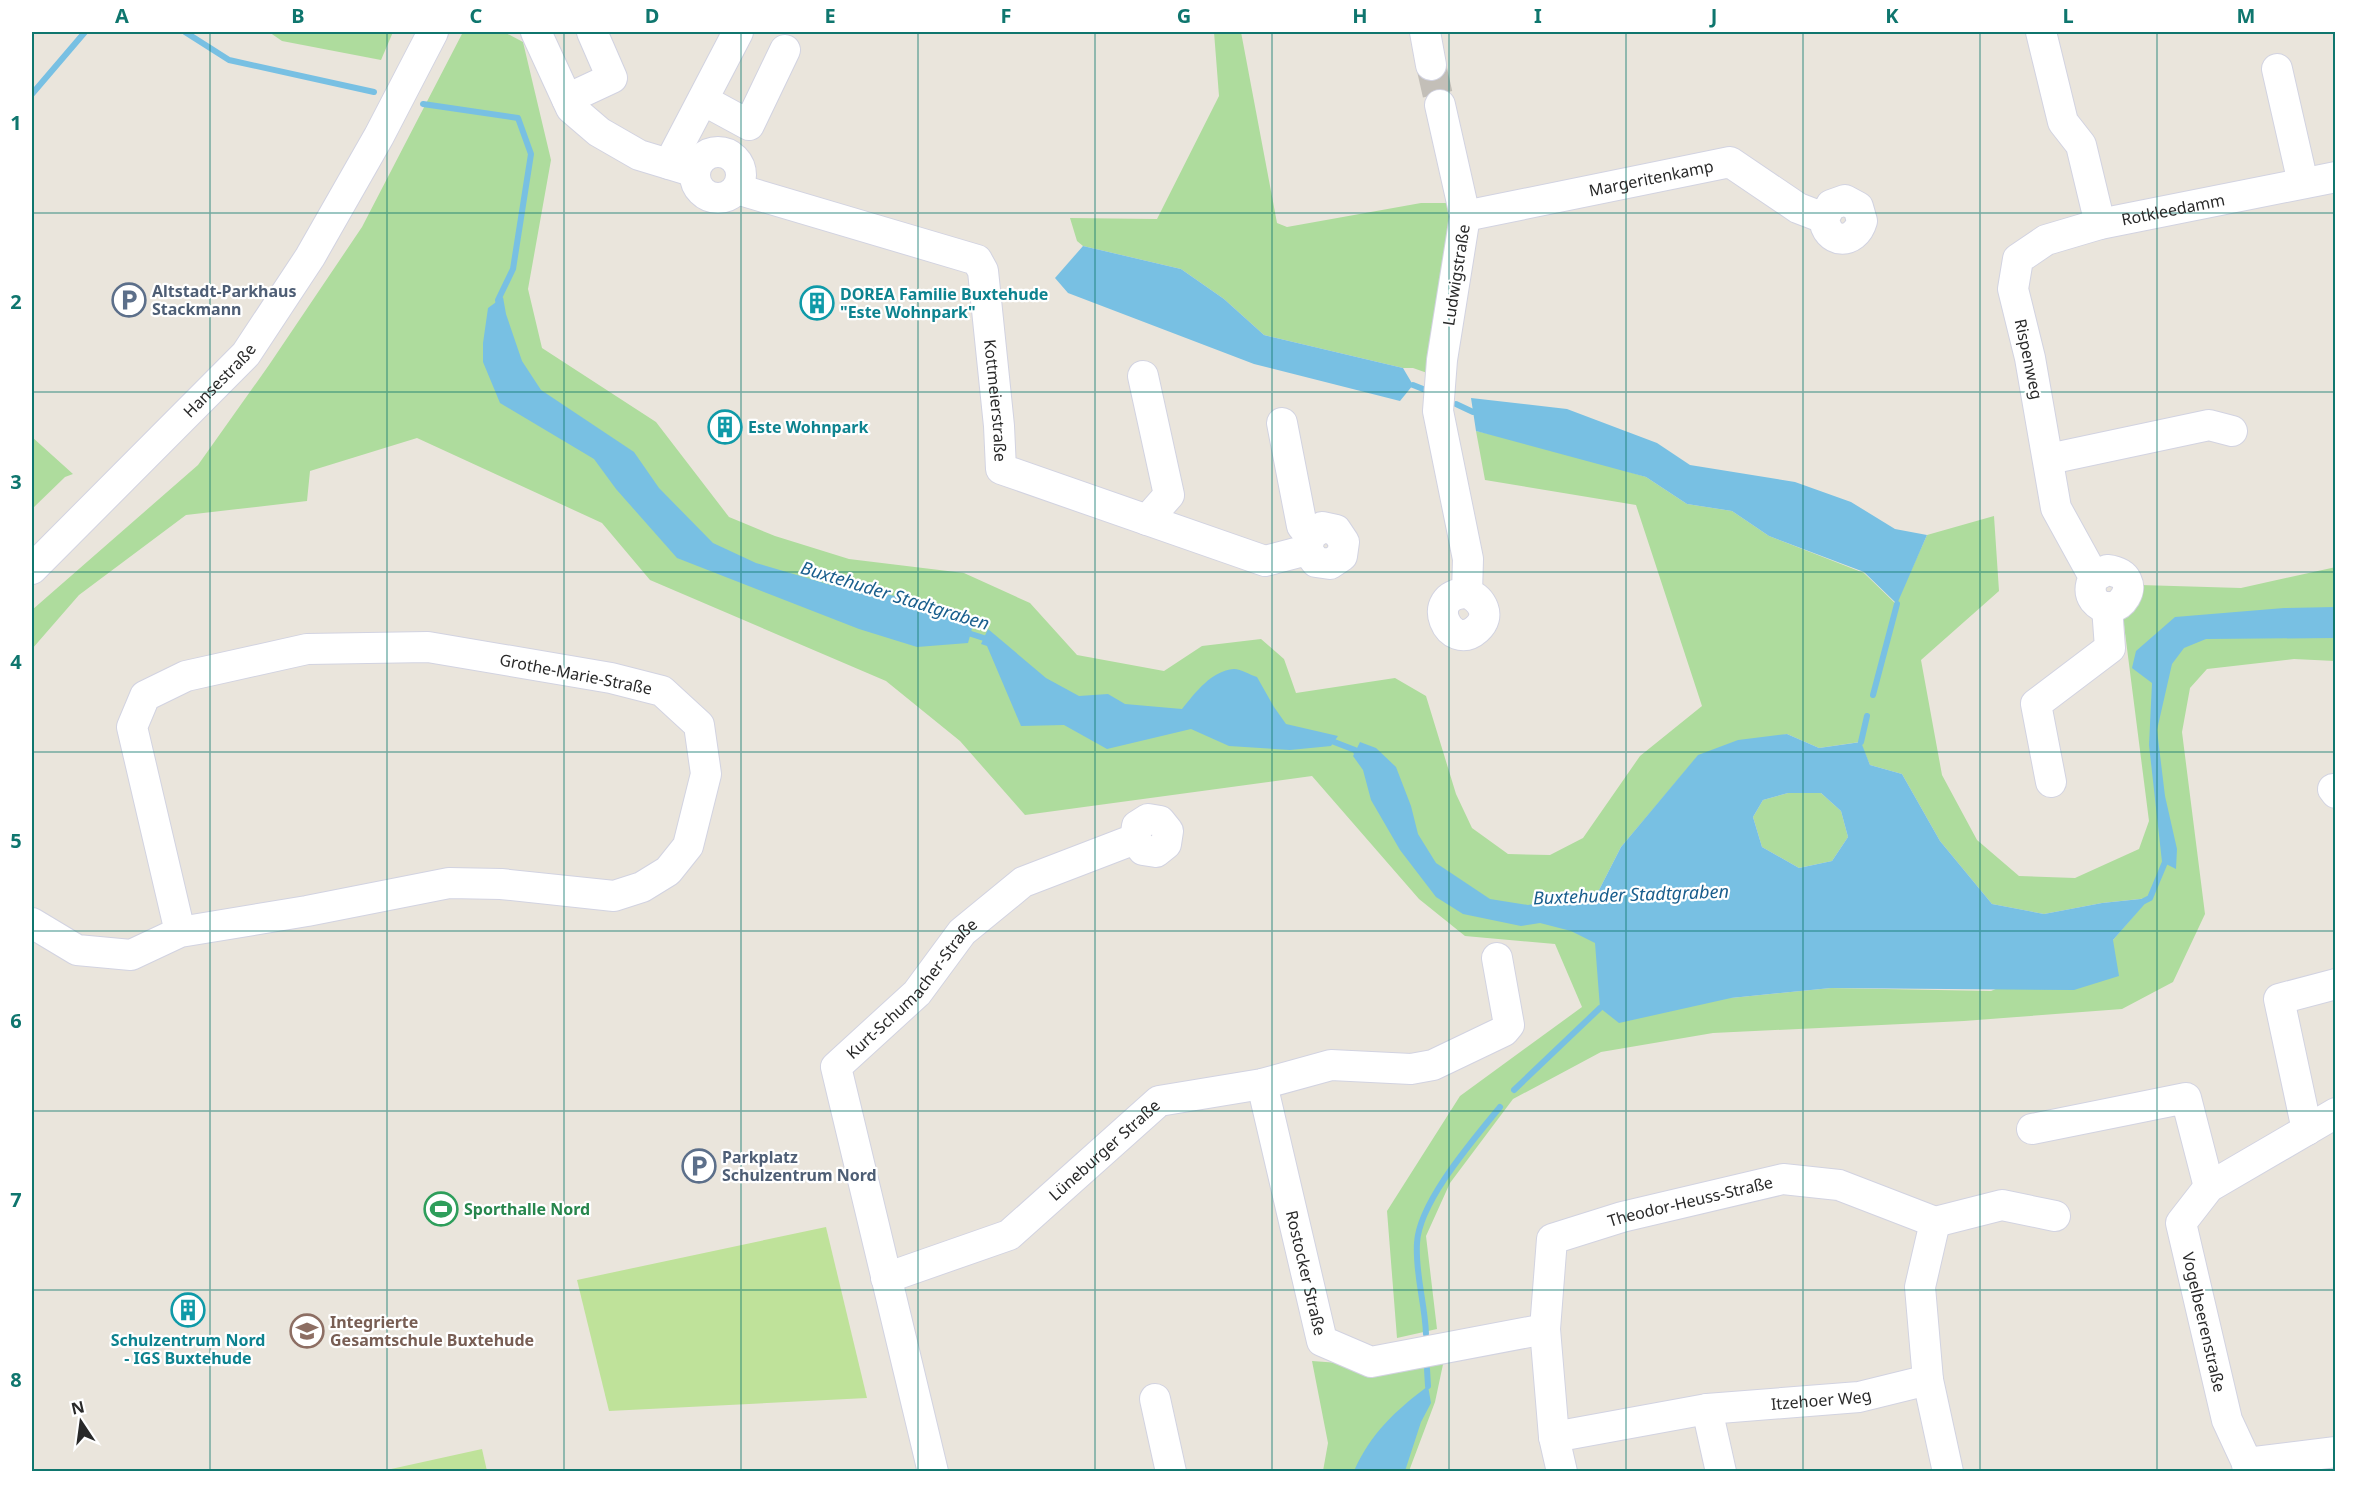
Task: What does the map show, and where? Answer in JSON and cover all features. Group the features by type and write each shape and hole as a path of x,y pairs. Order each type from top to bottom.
{"street":[{"name":"Hansestraße","path":"32,569 246,354 310,257 379,136 433,32"},
{"path":"539,32 571,108 599,132 639,155 682,168 703,100 738,32"},
{"path":"567,99 612,78 592,32"},
{"path":"1425,32 1431,65"},
{"path":"2041,32 2063,122 2081,145 2100,224"},
{"path":"703,100 748,125 785,50"},
{"path":"2277,69 2303,183"},
{"name":"Ludwigstraße","path":"1440,105 1465,216 1442,360 1438,411 1468,559 1467,593"},
{"name":"Margeritenkamp","path":"1465,216 1730,162 1798,208 1824,218"},
{"name":"Kottmeierstraße","path":"682,168 699,188 711,197 727,196 737,189 977,260 983,271 999,426 1001,469 1265,561 1308,543 1302,526 1282,423"},
{"name":"Rotkleedamm","path":"2018,259 2046,240 2100,224 2336,177"},
{"name":"Rispenweg","path":"2018,259 2013,289 2030,358 2056,508 2094,577 2091,584 2092,598 2101,606 2107,607 2110,648 2036,704 2051,782"},
{"path":"1143,376 1169,495 1147,520"},
{"path":"2049,459 2209,425 2232,431"},
{"name":"Grothe-Marie-Straße","path":"32,923 77,950 131,955 180,932 307,911 449,883 501,884 614,896 642,887 668,871 688,846 706,774 699,725 662,691 611,678 428,647 307,650 186,676 144,696 132,727 180,932"},
{"name":"Kurt-Schumacher-Straße","path":"933,1472 836,1067 917,993 962,932 1023,882 1135,839"},
{"name":"Lüneburger Straße","path":"886,1278 1009,1234 1159,1101 1262,1084 1331,1065 1411,1069 1433,1065 1504,1031 1509,1025 1497,958"},
{"path":"2307,1130 2279,999 2336,984"},
{"name":"Rostocker Straße","path":"1262,1084 1322,1341 1371,1362 1545,1329"},
{"path":"2032,1129 2186,1098 2209,1187"},
{"name":"Vogelbeerenstraße","path":"2247,1467 2227,1420 2181,1223 2209,1187 2336,1113"},
{"name":"Theodor-Heuss-Straße","path":"1562,1472 1554,1437 1545,1329 1552,1239 1622,1217 1783,1179 1839,1185 1935,1222"},
{"path":"1948,1472 1928,1380 1920,1287 1935,1222 2002,1205 2055,1216"},
{"name":"Itzehoer Weg","path":"1554,1437 1707,1409 1860,1398 1928,1380"},
{"path":"1155,1399 1171,1472"},
{"path":"1707,1409 1721,1472"},
{"path":"2247,1467 2336,1452"}],"green space":[{"path":"269,32 393,32 381,60 282,41"},
{"path":"463,32 504,32 523,42 551,160 528,289 542,348 656,422 729,517 775,536 849,559 964,573 1030,603 1077,655 1164,671 1202,646 1261,639 1284,659 1296,693 1395,678 1426,696 1456,794 1472,828 1508,854 1550,855 1583,838 1640,756 1702,706 1636,505 1485,480 1476,431 1551,448 1646,477 1687,504 1732,511 1769,536 1864,573 1896,604 1927,535 1994,516 1999,591 1921,660 1942,775 1977,840 2019,876 2075,878 2139,849 2149,821 2123,617 2140,585 2241,588 2336,567 2335,661 2294,659 2207,669 2190,688 2182,732 2205,914 2173,982 2122,1009 1964,1021 1713,1033 1601,1052 1513,1099 1450,1183 1426,1236 1437,1329 1397,1338 1387,1211 1460,1096 1582,1007 1555,944 1465,936 1419,899 1312,776 1025,815 960,741 886,681 650,580 602,523 417,438 310,471 307,501 186,515 79,595 32,649 32,610 198,465 362,227","holes":["1787,734 1819,748 1860,742 1870,765 1902,774 1940,841 1992,904 2044,914 2102,903 2149,898 2113,940 1991,991 1831,988 1731,998 1598,892 1621,847 1698,756"]},
{"path":"1214,32 1241,32 1277,223 1287,227 1421,203 1449,203 1457,231 1433,375 1413,368 1403,368 1264,335 1224,299 1181,269 1083,246 1077,241 1070,218 1157,219 1219,96"},
{"path":"32,437 73,474 65,477 32,509"},
{"path":"1788,793 1821,793 1841,811 1848,837 1832,861 1799,868 1762,847 1753,817 1763,800"},
{"path":"826,1227 867,1398 609,1411 577,1280"},
{"path":"1445,1355 1435,1402 1409,1471 1323,1471 1328,1443 1312,1361 1339,1363"},
{"path":"482,1449 487,1471 382,1471"}],"water":[{"path":"1083,246 1181,269 1224,299 1264,335 1403,368 1413,385 1400,401 1254,364 1068,293 1055,278"},
{"path":"503,297 506,314 522,361 541,390 634,452 659,488 713,543 756,563 831,585 955,609 973,625 968,643 917,647 859,629 677,558 616,489 594,459 500,403 483,362 483,343 488,308"},
{"path":"1471,398 1567,409 1657,443 1690,465 1795,482 1851,502 1895,529 1927,535 1897,604 1864,572 1769,536 1732,511 1687,504 1646,477 1476,431"},
{"path":"2335,607 2335,638 2206,639 2184,648 2172,664 2157,730 2165,796 2177,849 2176,869 2162,862 2149,745 2152,683 2132,668 2136,651 2175,617 2284,608"},
{"path":"988,629 1046,678 1079,696 1108,694 1125,704 1182,709 1211,678 1237,669 1257,677 1286,724 1338,736 1331,746 1290,750 1229,746 1191,729 1107,749 1064,725 1021,726 987,646 981,644"},
{"path":"1787,734 1819,748 1861,742 1870,765 1902,774 1940,841 1992,904 2044,914 2102,903 2150,898 2113,940 2119,976 2074,990 1831,988 1731,998 1619,1023 1600,1008 1595,943 1571,931 1540,923 1521,926 1463,914 1436,897 1400,850 1371,800 1363,770 1353,756 1360,742 1376,748 1396,767 1411,806 1418,834 1436,863 1490,899 1528,905 1598,892 1621,847 1698,755 1738,740","holes":["1788,793 1821,793 1841,811 1848,837 1832,861 1799,868 1762,847 1753,817 1763,800"]},
{"path":"1428,1386 1431,1403 1421,1422 1405,1471 1354,1471 1376,1434 1405,1404"}],"waterway":[{"path":"32,94 85,32"},
{"name":"Buxtehuder Stadtgraben","path":"185,32 229,60 374,92"},
{"name":"Buxtehuder Stadtgraben","path":"423,104 518,118 531,154 513,269 498,300 499,306"},
{"path":"1413,385 1423,389"},
{"path":"1456,404 1473,412"},
{"path":"1873,695 1897,604"},
{"name":"Buxtehuder Stadtgraben","path":"965,632 990,640"},
{"path":"1861,742 1867,716"},
{"name":"Buxtehuder Stadtgraben","path":"1329,740 1355,750 1359,756"},
{"name":"Buxtehuder Stadtgraben","path":"2144,901 2150,898 2168,855"},
{"path":"1514,1090 1600,1008"},
{"path":"1426,1334 1417,1255 1420,1227 1437,1190 1500,1107"},
{"path":"1427,1369 1428,1386"}],"tunnel":[{"path":"1431,65 1440,105"}],"place":[{"name":"Altstadt-Parkhaus Stackmann","path":"129,300"},
{"name":"DOREA Familie Buxtehude \"Este Wohnpark\"","path":"817,303"},
{"name":"Este Wohnpark","path":"725,427"},
{"name":"Parkplatz Schulzentrum Nord","path":"699,1166"},
{"name":"Sporthalle Nord","path":"441,1209"},
{"name":"Schulzentrum Nord - IGS Buxtehude","path":"188,1310"},
{"name":"Integrierte Gesamtschule Buxtehude","path":"307,1331"}]}
